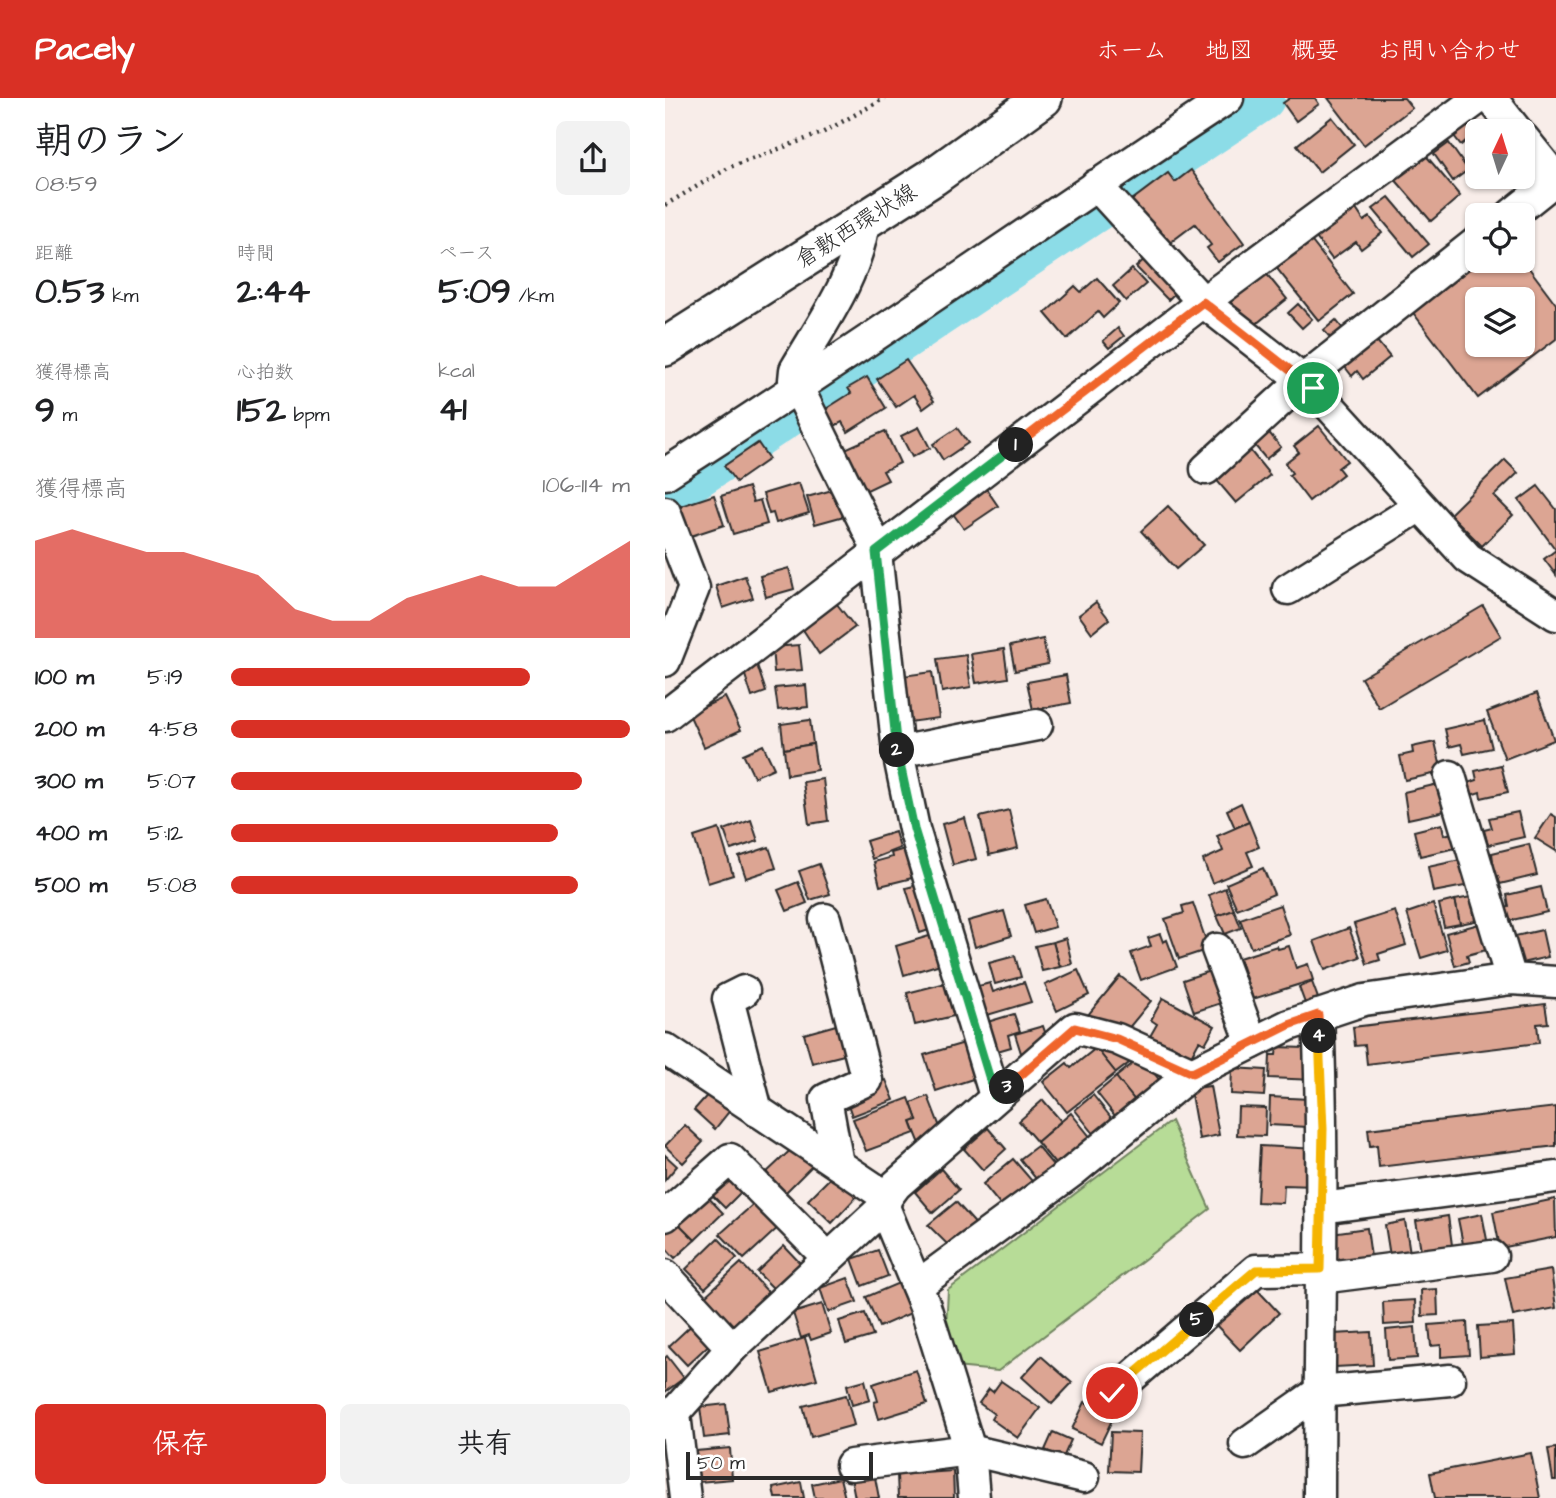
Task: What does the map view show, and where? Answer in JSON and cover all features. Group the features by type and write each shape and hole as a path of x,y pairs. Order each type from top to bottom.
{"main road":[{"name":"倉敷西環状線","path":"665,347 933,177 1043,98"}],"street":[{"path":"665,474 802,400 1104,195 1228,98"},
{"path":"665,716 875,545 1197,296 1479,98"},
{"path":"1491,98 1508,119"},
{"path":"1526,203 1556,179 1535,153"},
{"path":"1104,195 1197,296 1304,379 1468,558 1556,615"},
{"path":"864,220 862,238 850,275 795,370 794,380 875,545 898,752 914,829 995,1096"},
{"path":"1206,469 1304,379 1465,252"},
{"path":"1288,589 1420,506"},
{"path":"665,512 694,588 665,661"},
{"path":"898,752 1037,725"},
{"path":"1450,776 1511,979"},
{"path":"825,919 867,1080 826,1099 838,1164"},
{"path":"1217,949 1252,1043"},
{"path":"917,1286 1073,1171 1192,1073 1289,1025 1364,1000 1511,979 1556,982"},
{"path":"744,991 729,999 757,1111"},
{"path":"1318,1015 1323,1129 1319,1498"},
{"path":"685,1498 670,1418 732,1348 995,1096 1075,1028 1117,1039 1192,1073"},
{"path":"665,1049 838,1164 885,1202 917,1286 970,1450 974,1498"},
{"path":"665,1216 730,1159 828,1258"},
{"path":"1321,1208 1556,1177"},
{"path":"1112,1393 1256,1270 1320,1274 1492,1256"},
{"path":"665,1275 732,1348"},
{"path":"1245,1444 1319,1392 1450,1380"},
{"path":"851,1465 970,1450 1084,1477"}],"path":[{"path":"665,205 730,167 822,133 885,98"}],"green space":[{"path":"1171,1121 1210,1209 998,1371 944,1366 948,1290"}],"building":[{"path":"1290,98 1315,98 1319,104 1296,121 1283,103"},
{"path":"1328,98 1404,98 1412,108 1364,145"},
{"path":"1332,117 1354,144 1319,172 1297,145"},
{"path":"1465,128 1465,142 1461,145 1454,136"},
{"path":"1449,143 1465,166 1465,172 1453,181 1434,154"},
{"path":"1423,152 1460,196 1431,221 1393,177"},
{"path":"1191,170 1244,243 1218,262 1207,248 1211,245 1195,224 1167,245 1148,219 1139,226 1124,206 1168,173 1175,182"},
{"path":"1389,197 1429,244 1413,257 1373,209"},
{"path":"1354,206 1364,221 1370,217 1382,233 1361,249 1356,242 1332,259 1314,235"},
{"path":"1309,238 1353,294 1319,321 1274,265"},
{"path":"1150,254 1181,287 1168,300 1136,267"},
{"path":"1132,269 1146,284 1126,301 1113,286"},
{"path":"1465,270 1465,273 1533,273 1556,304 1556,339 1535,355 1535,287 1465,287 1465,357 1532,357 1478,398 1411,310"},
{"path":"1265,272 1287,299 1251,328 1229,301"},
{"path":"1097,278 1119,303 1103,318 1098,312 1067,339 1045,313 1075,286 1081,292"},
{"path":"1298,304 1312,319 1302,328 1288,313"},
{"path":"1336,320 1343,329 1331,339 1324,330"},
{"path":"1118,328 1124,336 1109,348 1103,341"},
{"path":"1372,335 1390,357 1363,379 1357,371 1352,376 1345,367 1350,363 1345,357"},
{"path":"906,360 934,401 923,409 914,395 896,407 877,379"},
{"path":"867,377 886,408 848,432 842,422 831,428 821,412 851,393 848,388"},
{"path":"1319,426 1347,461 1338,468 1343,474 1309,501 1289,475 1292,473 1285,463 1299,452 1294,446"},
{"path":"919,427 930,448 912,457 901,436"},
{"path":"957,428 968,443 943,460 933,444"},
{"path":"1266,429 1281,447 1266,459 1251,441"},
{"path":"885,431 900,463 883,471 888,480 865,491 845,449"},
{"path":"758,443 769,459 736,482 724,466"},
{"path":"1248,448 1270,475 1236,503 1213,476"},
{"path":"1505,460 1518,473 1494,496 1513,515 1482,546 1450,514"},
{"path":"799,483 809,513 776,523 773,513 769,514 763,494"},
{"path":"1538,486 1556,509 1556,550 1519,500"},
{"path":"748,487 753,502 760,500 767,524 733,534 721,496"},
{"path":"985,487 998,506 964,529 951,511"},
{"path":"836,489 844,516 815,524 807,497"},
{"path":"714,495 724,525 688,537 678,507"},
{"path":"1168,506 1204,545 1176,569 1141,531"},
{"path":"1556,550 1556,575 1544,559"},
{"path":"789,568 794,589 766,597 760,576"},
{"path":"745,576 753,598 723,608 716,586"},
{"path":"833,599 855,627 819,654 800,625"},
{"path":"1096,602 1109,619 1092,633 1079,615"},
{"path":"1483,606 1501,636 1379,708 1361,678"},
{"path":"1043,639 1048,664 1015,671 1010,646"},
{"path":"799,645 802,670 774,672 772,647"},
{"path":"1004,649 1008,678 976,683 971,654"},
{"path":"966,655 971,687 942,692 937,659"},
{"path":"757,665 766,692 752,697 743,669"},
{"path":"932,672 939,718 909,722 902,676"},
{"path":"1066,675 1071,703 1033,710 1027,682"},
{"path":"806,685 808,707 778,710 775,688"},
{"path":"1537,693 1554,740 1505,759 1487,712"},
{"path":"725,697 741,730 704,747 689,714"},
{"path":"810,720 813,744 784,749 781,724"},
{"path":"1485,720 1492,748 1464,754 1461,744 1449,747 1445,729"},
{"path":"1435,742 1442,772 1405,780 1400,756 1413,753 1412,747"},
{"path":"813,744 817,770 787,775 784,749"},
{"path":"763,745 774,768 754,777 743,754"},
{"path":"1501,765 1508,792 1481,798 1480,792 1471,795 1468,783 1477,780 1475,771"},
{"path":"823,779 828,821 809,824 803,782"},
{"path":"1438,784 1445,811 1408,819 1404,792"},
{"path":"1241,803 1249,822 1235,828 1227,810"},
{"path":"1009,810 1018,848 989,855 980,817"},
{"path":"1518,812 1524,837 1488,845 1484,830 1492,828 1489,818"},
{"path":"1551,814 1556,817 1556,851 1535,838"},
{"path":"965,818 976,859 953,865 942,824"},
{"path":"751,820 758,841 731,850 724,830"},
{"path":"1249,822 1259,847 1247,852 1253,866 1212,883 1203,860 1223,851 1217,836"},
{"path":"1442,824 1444,835 1456,832 1460,847 1420,856 1414,831"},
{"path":"719,829 733,875 708,883 694,837"},
{"path":"895,832 900,848 872,859 866,841"},
{"path":"1529,844 1537,875 1500,884 1498,876 1495,877 1492,853"},
{"path":"769,847 776,868 746,878 739,857"},
{"path":"908,848 916,877 880,886 874,862 892,857 891,853"},
{"path":"1465,859 1470,885 1433,892 1428,867"},
{"path":"819,864 830,894 810,900 799,871"},
{"path":"1263,868 1274,894 1237,909 1226,884"},
{"path":"798,882 807,903 787,911 778,890"},
{"path":"925,883 938,927 920,933 906,888"},
{"path":"1541,887 1547,912 1508,921 1505,908 1509,907 1507,895"},
{"path":"1225,888 1234,910 1217,916 1209,895"},
{"path":"1471,897 1475,921 1460,924 1455,900"},
{"path":"1046,899 1055,927 1034,933 1025,905"},
{"path":"1455,900 1460,924 1444,927 1439,904"},
{"path":"1193,903 1209,949 1179,959 1165,919 1184,913 1182,906"},
{"path":"1433,904 1447,950 1421,958 1407,913"},
{"path":"1280,905 1290,935 1251,948 1240,919"},
{"path":"1234,910 1241,928 1225,934 1217,916"},
{"path":"1004,911 1011,936 975,947 968,921"},
{"path":"1395,911 1406,945 1378,954 1380,960 1367,964 1354,924"},
{"path":"1479,924 1486,950 1467,955 1469,962 1455,966 1446,933"},
{"path":"1349,928 1360,957 1325,970 1314,941"},
{"path":"1542,930 1548,957 1517,964 1511,937"},
{"path":"939,933 947,962 904,975 896,946"},
{"path":"1160,934 1163,942 1167,940 1177,967 1141,980 1131,953 1151,946 1148,938"},
{"path":"1066,938 1072,964 1060,967 1053,942"},
{"path":"1053,942 1060,967 1042,971 1035,946"},
{"path":"1277,946 1278,949 1289,946 1296,968 1308,964 1313,980 1253,999 1239,958"},
{"path":"1015,956 1021,977 995,984 989,963"},
{"path":"1219,968 1230,1000 1194,1012 1183,980"},
{"path":"1078,970 1089,995 1057,1011 1045,985"},
{"path":"1120,976 1151,1001 1122,1036 1099,1026 1087,1016"},
{"path":"950,982 958,1015 915,1025 907,993"},
{"path":"1024,982 1031,1002 984,1016 975,987 990,983 993,992"},
{"path":"1312,982 1319,1001 1306,1006 1299,987"},
{"path":"1163,998 1215,1026 1205,1044 1199,1041 1191,1056 1172,1045 1170,1049 1149,1038 1157,1024 1151,1020"},
{"path":"1545,1004 1548,1023 1537,1024 1539,1043 1367,1064 1365,1045 1355,1046 1353,1027"},
{"path":"1014,1014 1020,1031 1008,1035 1011,1047 994,1052 984,1023"},
{"path":"836,1025 844,1055 812,1063 804,1034"},
{"path":"1043,1026 1049,1044 1021,1053 1015,1034"},
{"path":"971,1041 982,1076 936,1091 924,1055"},
{"path":"1277,1047 1305,1048 1314,1080 1269,1078 1270,1055 1276,1055"},
{"path":"1096,1048 1137,1057 1116,1073"},
{"path":"1096,1048 1116,1073 1067,1112 1043,1082 1067,1063 1071,1068"},
{"path":"1141,1057 1161,1082 1136,1102 1116,1077"},
{"path":"1232,1068 1266,1070 1264,1096 1231,1094"},
{"path":"1116,1077 1136,1102 1116,1117 1097,1093"},
{"path":"886,1080 894,1100 852,1116 845,1096"},
{"path":"1210,1086 1219,1135 1199,1139 1190,1089"},
{"path":"711,1091 731,1109 715,1129 694,1110"},
{"path":"1093,1095 1113,1120 1095,1135 1075,1110"},
{"path":"928,1096 943,1135 920,1144 911,1122 917,1120 911,1103"},
{"path":"1270,1097 1309,1099 1308,1127 1269,1125"},
{"path":"909,1098 917,1120 911,1122 915,1133 866,1151 853,1119"},
{"path":"1043,1100 1061,1121 1037,1142 1019,1121"},
{"path":"1238,1107 1266,1108 1265,1136 1237,1135"},
{"path":"1556,1107 1556,1146 1379,1167 1377,1145 1370,1146 1368,1129"},
{"path":"1071,1113 1091,1138 1060,1170 1037,1142"},
{"path":"685,1125 703,1142 683,1163 665,1146"},
{"path":"988,1128 1006,1149 983,1170 964,1149"},
{"path":"798,1143 816,1162 785,1193 766,1173"},
{"path":"1037,1146 1058,1171 1041,1185 1020,1159"},
{"path":"1260,1146 1317,1149 1315,1186 1284,1185 1283,1203 1257,1202"},
{"path":"665,1155 677,1166 665,1180"},
{"path":"1013,1159 1032,1181 1001,1206 983,1184"},
{"path":"941,1169 959,1190 933,1213 915,1192"},
{"path":"734,1170 748,1185 725,1208 705,1188"},
{"path":"836,1172 859,1194 832,1223 808,1200"},
{"path":"704,1193 723,1213 695,1240 675,1220"},
{"path":"1555,1199 1556,1237 1500,1248 1493,1212"},
{"path":"758,1200 781,1225 744,1259 720,1234"},
{"path":"956,1202 980,1229 961,1245 955,1237 947,1244 928,1225"},
{"path":"1482,1214 1488,1245 1464,1249 1458,1219"},
{"path":"1448,1216 1452,1245 1421,1250 1416,1221"},
{"path":"675,1220 695,1240 675,1258 665,1247 665,1230"},
{"path":"1405,1221 1410,1253 1390,1256 1385,1225"},
{"path":"1367,1228 1371,1257 1335,1262 1331,1233"},
{"path":"718,1238 737,1258 705,1288 686,1269"},
{"path":"784,1246 802,1265 776,1291 757,1272"},
{"path":"878,1250 888,1276 862,1286 852,1259"},
{"path":"741,1263 769,1293 732,1327 704,1297"},
{"path":"1551,1270 1556,1308 1513,1316 1505,1278"},
{"path":"848,1278 857,1302 828,1312 820,1288"},
{"path":"901,1282 913,1312 879,1327 866,1297"},
{"path":"1252,1284 1279,1313 1240,1350 1213,1322"},
{"path":"1437,1289 1438,1315 1422,1316 1421,1290"},
{"path":"1415,1300 1416,1323 1384,1325 1383,1302"},
{"path":"822,1304 831,1333 811,1340 809,1335 801,1338 793,1313"},
{"path":"865,1313 873,1336 846,1344 839,1321"},
{"path":"697,1320 715,1339 687,1365 669,1346"},
{"path":"1467,1322 1469,1355 1441,1357 1441,1345 1431,1346 1429,1325"},
{"path":"1513,1324 1515,1354 1480,1357 1478,1326"},
{"path":"1415,1327 1417,1358 1388,1360 1386,1330"},
{"path":"1371,1332 1373,1365 1335,1367 1333,1334"},
{"path":"805,1338 817,1379 772,1392 760,1352"},
{"path":"667,1356 684,1378 665,1392 665,1358"},
{"path":"1041,1356 1072,1383 1052,1404 1022,1377"},
{"path":"916,1370 927,1404 879,1419 873,1384"},
{"path":"865,1380 870,1400 852,1405 847,1385"},
{"path":"1001,1381 1040,1408 1018,1438 991,1419 994,1414 979,1403 989,1389 993,1392"},
{"path":"846,1395 854,1425 811,1437 803,1406"},
{"path":"1085,1402 1114,1416 1101,1443 1072,1429"},
{"path":"726,1404 730,1435 704,1438 700,1407"},
{"path":"1053,1432 1071,1440 1063,1458 1045,1450"},
{"path":"1111,1432 1140,1433 1138,1472 1109,1471"},
{"path":"730,1448 732,1479 699,1482 696,1451"},
{"path":"1556,1448 1556,1480 1553,1480 1548,1449"},
{"path":"1531,1453 1540,1498 1435,1498 1430,1473"},
{"path":"953,1471 954,1498 898,1498 897,1475"},
{"path":"874,1472 879,1498 855,1498 851,1477"},
{"path":"840,1478 845,1498 815,1498 812,1484"},
{"path":"801,1482 804,1498 775,1498 773,1488"}],"waterway":[{"path":"665,496 1262,98"}],"route":[{"path":"1112,1393 1256,1270 1320,1269 1323,1129 1318,1015 1289,1025 1192,1073 1117,1039 1075,1028 995,1096 914,829 898,752 876,552 1203,302 1313,388"}]}
